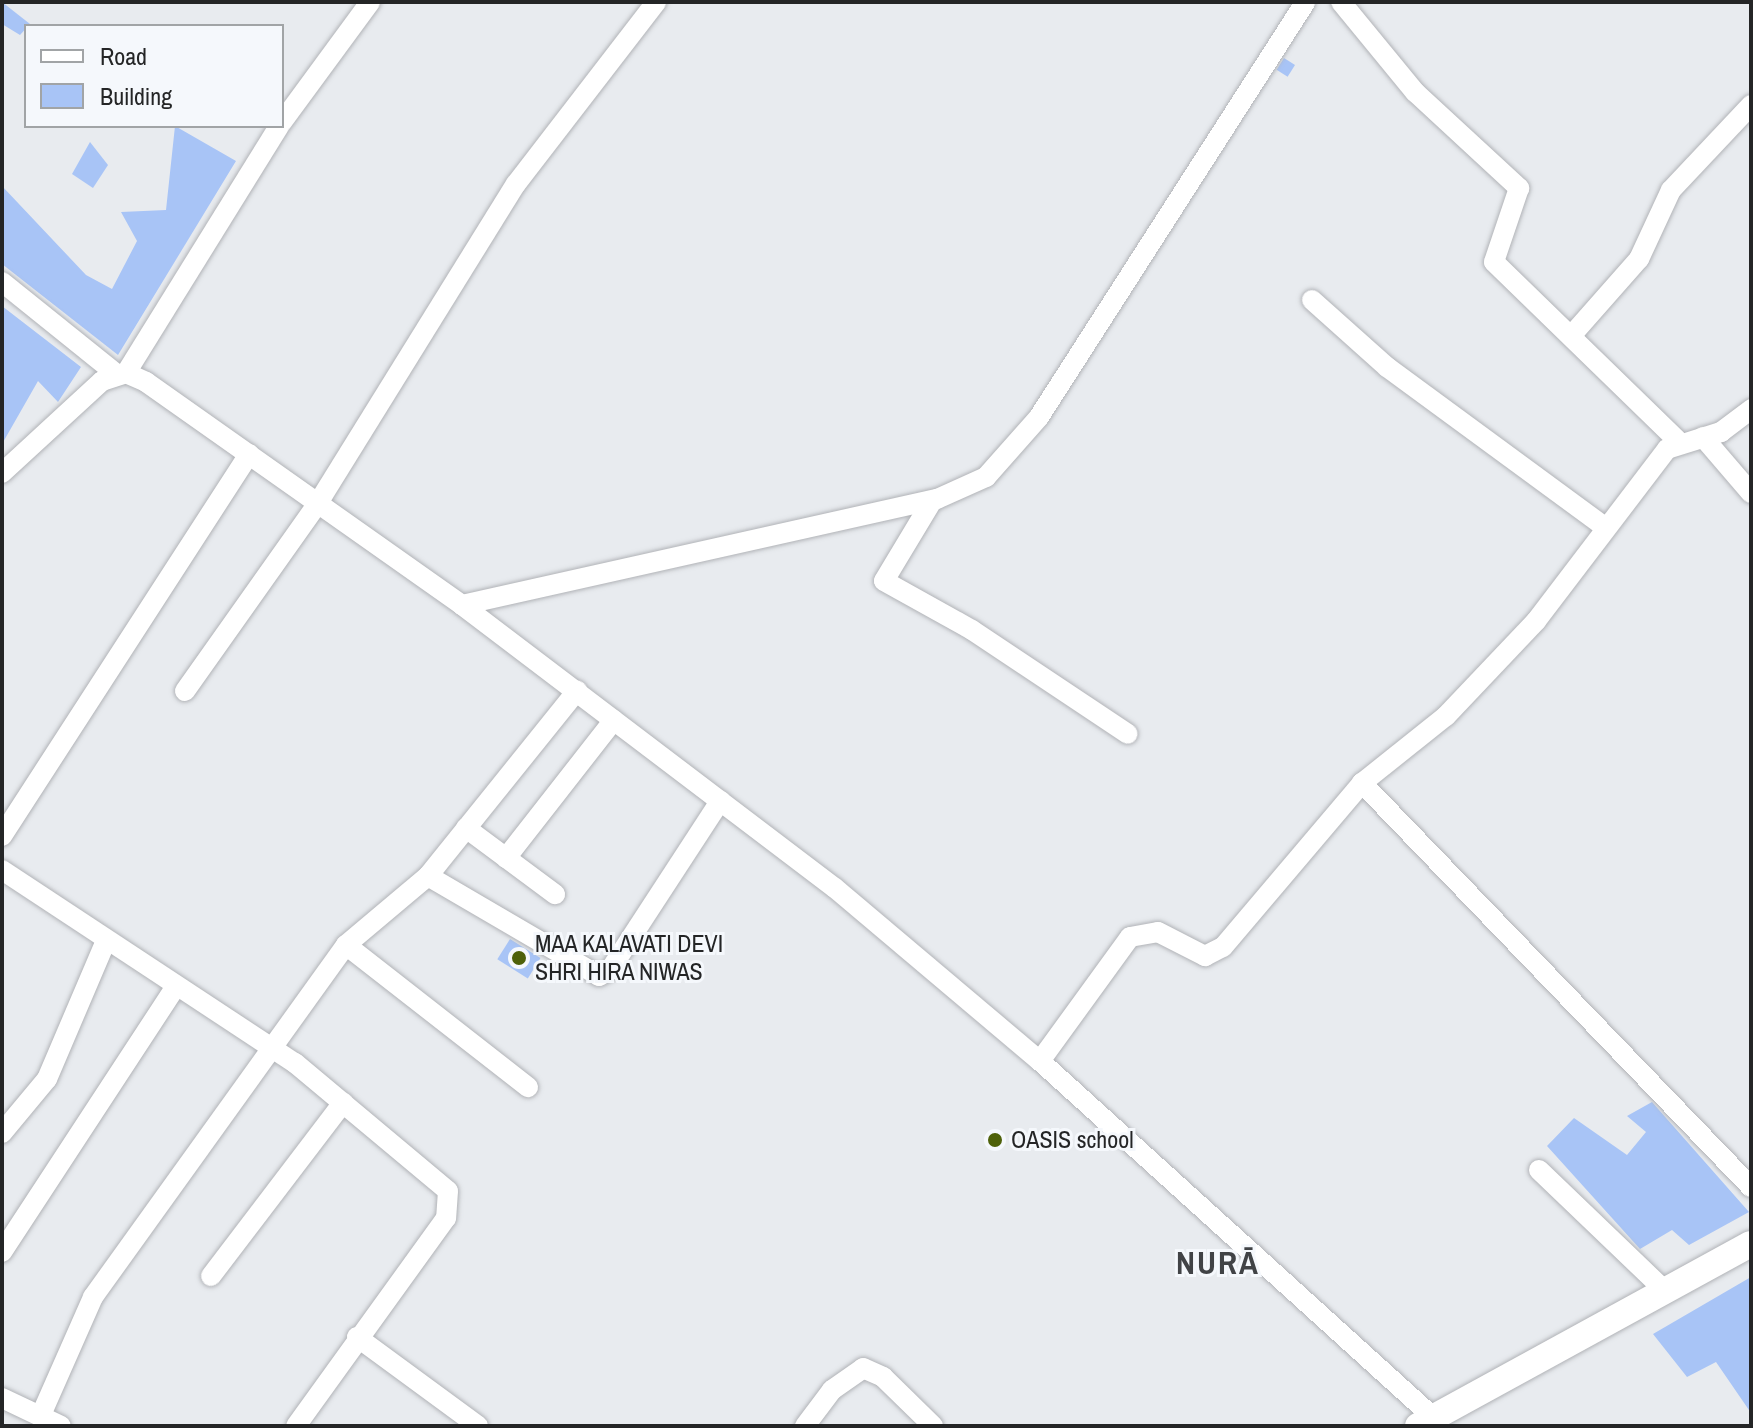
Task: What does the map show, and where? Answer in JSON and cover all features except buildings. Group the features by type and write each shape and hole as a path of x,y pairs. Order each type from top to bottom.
{"main road":[{"path":"1426,1422 1751,1244"}],"street":[{"path":"284,120 370,2"},
{"path":"185,691 318,503 516,184 656,2"},
{"path":"462,605 932,501 973,485 1012,455 1305,2"},
{"path":"1341,2 1415,92 1519,188 1494,262 1677,440"},
{"path":"1571,336 1639,259 1671,190 1751,105"},
{"path":"2,473 121,373 278,128"},
{"path":"2,282 121,373 249,454 462,605 720,801 1040,1061 1426,1422"},
{"path":"1312,300 1387,367 1605,527"},
{"path":"1040,1061 1117,947 1147,930 1212,956 1362,783 1474,687 1677,440 1703,437 1751,409"},
{"path":"1703,437 1751,493"},
{"path":"2,836 249,454"},
{"path":"932,501 884,581 972,630 1128,734"},
{"path":"41,1415 93,1297 346,945 428,876 577,691"},
{"path":"506,858 614,720"},
{"path":"1362,783 1751,1187"},
{"path":"428,876 599,976 720,801"},
{"path":"466,828 555,894"},
{"path":"2,870 273,1048 343,1103 453,1199 296,1426"},
{"path":"2,1133 47,1079 106,941"},
{"path":"346,945 528,1087"},
{"path":"2,1252 176,986"},
{"path":"211,1276 343,1103"},
{"path":"1539,1170 1665,1291"},
{"path":"357,1337 478,1426"},
{"path":"805,1426 832,1390 863,1368 883,1377 933,1426"},
{"path":"2,1398 61,1426"}],"place":[{"name":"MAA KALAVATI DEVI SHRI HIRA NIWAS","path":"519,958"},
{"name":"OASIS school","path":"995,1140"}],"district":[{"name":"NURĀ","path":"1218,1263"}]}
